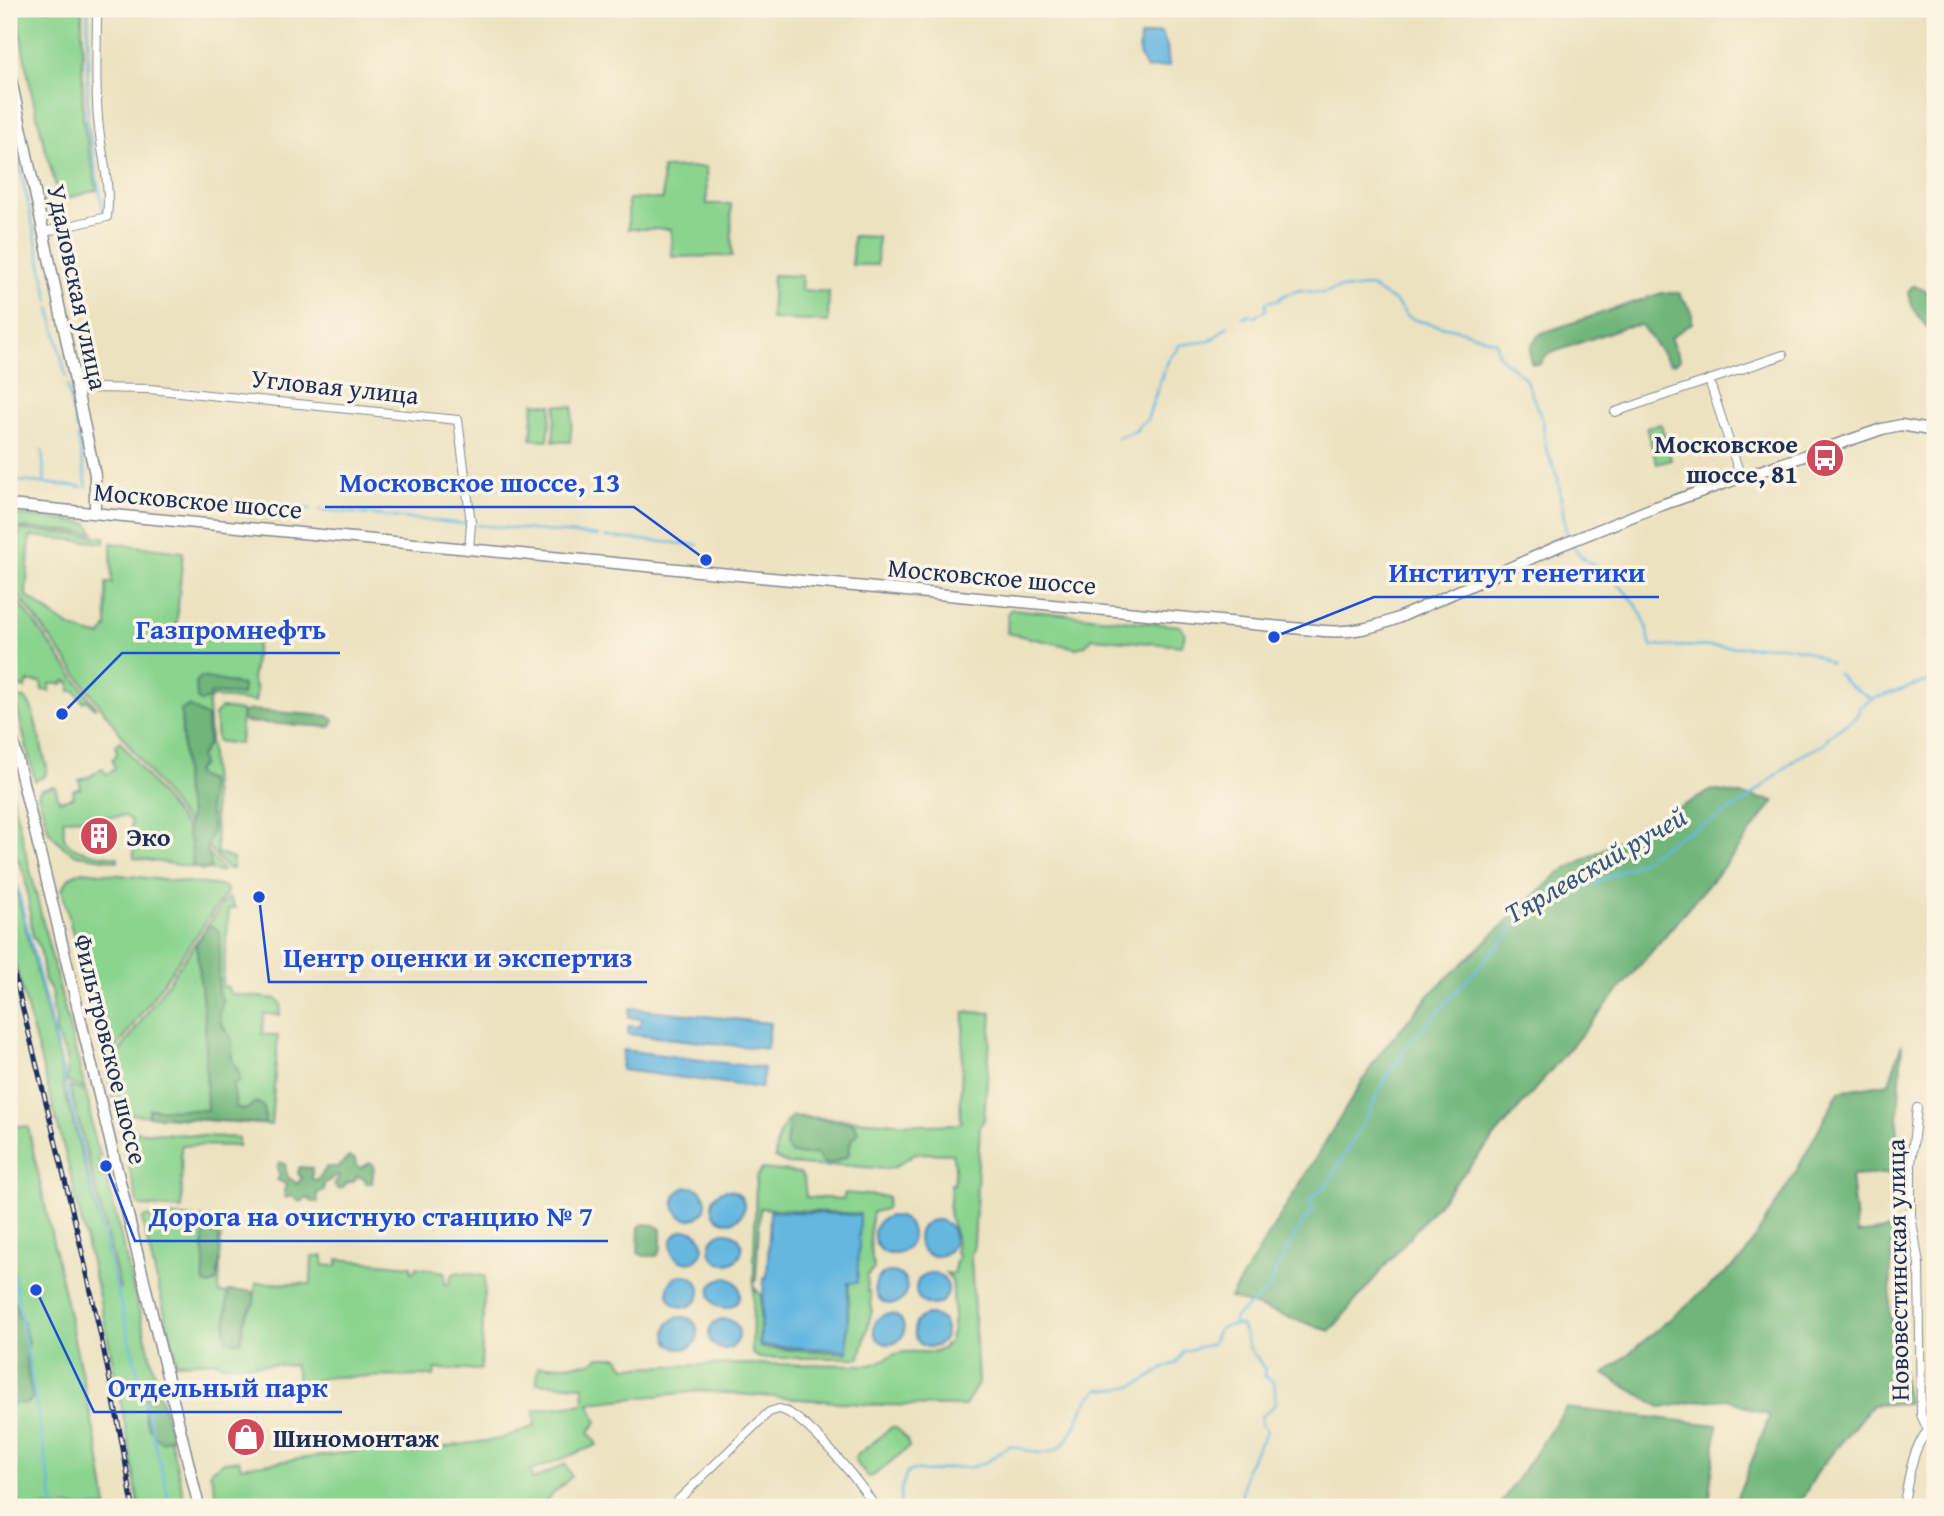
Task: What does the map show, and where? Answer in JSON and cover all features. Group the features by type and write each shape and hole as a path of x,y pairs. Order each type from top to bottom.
{"main road":[{"name":"Удаловская улица","path":"9,70 95,475 95,513"},
{"name":"Московское шоссе","path":"9,505 1350,632 1372,628 1398,618 1561,545 1653,508 1882,429 1901,425 1935,431"},
{"name":"Фильтровское шоссе","path":"9,725 199,1507"}],"street":[{"path":"44,232 107,217 108,180 96,95 97,9"},
{"path":"1615,412 1783,355"},
{"path":"1709,380 1741,478"},
{"name":"Угловая улица","path":"77,390 149,389 458,420 471,523 469,550"},
{"name":"Нововестинская улица","path":"1903,1507 1918,1448 1932,1427 1921,1415 1919,1264 1911,1215 1911,1164 1917,1108"},
{"path":"671,1507 769,1412 779,1409 792,1415 843,1464 875,1507"}],"green space":[{"path":"17,9 82,9 83,119 97,190 60,200 34,105"},
{"path":"706,167 707,204 731,204 732,256 672,257 671,229 628,229 628,199 663,199 662,168"},
{"path":"853,236 878,237 877,265 852,265"},
{"path":"773,275 802,276 801,290 829,292 828,322 771,319"},
{"path":"1913,285 1935,295 1935,333 1918,316 1912,304 1908,293"},
{"path":"1662,293 1679,293 1692,312 1692,323 1670,338 1680,360 1673,364 1669,363 1641,325 1624,327 1548,354 1540,364 1532,364 1531,347 1542,333"},
{"path":"534,403 552,405 548,440 531,439"},
{"path":"556,405 573,407 570,442 553,441"},
{"path":"1661,424 1671,460 1657,464 1646,428"},
{"path":"9,514 87,523 94,533 9,527"},
{"path":"21,530 105,537 104,543 30,536 26,595 61,621 80,631 101,636 107,627 106,583 112,583 111,543 183,552 176,629 258,636 252,680 257,690 255,702 212,697 208,704 217,853 233,859 232,869 227,868 187,824 9,582 9,555"},
{"path":"9,588 96,707 87,700 83,702 75,691 70,691 70,682 50,684 49,691 42,690 41,682 28,682 25,688 11,684"},
{"path":"1012,609 1180,626 1185,632 1182,646 1093,638 1084,646 1076,648 1007,633 1008,612"},
{"path":"201,677 243,685 242,695 211,693 208,699 201,702 197,699 196,682"},
{"path":"14,696 26,699 32,709 47,768 45,776 35,781"},
{"path":"189,706 207,717 208,744 200,757 202,765 195,772 209,781 210,785 209,809 212,828 207,850 211,868 203,870 193,867 191,843 187,834 190,813 185,795 181,710"},
{"path":"221,708 242,711 240,744 217,741 215,715"},
{"path":"250,710 328,716 334,720 331,727 245,722 242,713"},
{"path":"120,741 183,824 223,870 221,872 134,858 131,820 125,816 64,819 64,837 73,847 118,857 118,861 77,855 65,848 49,832 38,794 41,789 55,786 59,801 74,797 73,790 81,788 79,780 102,768 107,775 115,768 112,760 117,754 116,745"},
{"path":"9,782 85,1089 67,1082 67,1058 56,1034 56,1019 52,1010 53,994 45,981 40,947 33,936 25,876 18,860 11,856 9,848"},
{"path":"1712,790 1774,801 1736,852 1330,1331 1230,1298 1379,1054 1433,991 1559,873"},
{"path":"9,861 64,1080 63,1085 118,1290 120,1288 70,1087 86,1092 88,1100 95,1142 101,1156 98,1158 103,1177 106,1176 158,1387 146,1388 145,1418 161,1442 170,1438 186,1507 139,1507 103,1314 68,1164 9,940"},
{"path":"82,871 222,886 227,889 105,1065 62,889 70,877"},
{"path":"227,898 235,908 229,908 222,987 227,987 231,994 276,999 281,1003 280,1015 264,1014 262,1034 278,1036 271,1125 128,1114 116,1108 107,1070"},
{"path":"208,925 217,929 220,935 218,991 223,1001 220,1017 230,1037 232,1059 240,1077 233,1085 236,1107 246,1110 255,1102 259,1103 264,1110 265,1124 148,1116 149,1109 207,1110 205,1023 196,943"},
{"path":"964,1013 992,1013 984,1120 980,1126 974,1245 971,1256 978,1383 965,1406 875,1405 700,1391 589,1403 597,1422 589,1432 597,1445 530,1471 533,1480 565,1464 572,1476 539,1507 219,1507 210,1471 224,1462 239,1460 241,1467 416,1443 417,1451 500,1439 535,1426 535,1410 584,1404 583,1386 537,1383 538,1367 590,1363 600,1357 618,1357 627,1367 869,1365 899,1353 932,1352 941,1349 951,1336 954,1316 952,1280 946,1273 953,1274 958,1254 955,1252 956,1239 949,1215 955,1165 952,1154 915,1153 895,1167 886,1169 788,1164 775,1158 775,1153 782,1130 788,1120 792,1116 929,1125 959,1124 962,1121","holes":["793,1117 853,1124 848,1155 833,1163 824,1164 816,1153 793,1154 786,1147 789,1120"]},
{"path":"1902,1043 1895,1173 1851,1176 1857,1234 1892,1229 1890,1311 1908,1403 1872,1405 1820,1468 1797,1507 1733,1507 1770,1416 1728,1399 1662,1408 1604,1374 1742,1259 1797,1170 1839,1091 1889,1083"},
{"path":"793,1117 853,1123 858,1131 852,1138 848,1156 824,1164 816,1153 792,1154 786,1147 789,1120"},
{"path":"9,1125 28,1127 99,1454 107,1507 9,1507"},
{"path":"128,1131 238,1138 238,1146 181,1145 182,1209 141,1206 138,1204 121,1134"},
{"path":"349,1157 355,1159 360,1168 370,1163 374,1165 372,1183 366,1183 365,1179 357,1176 354,1181 338,1189 334,1185 339,1176 337,1175 324,1184 324,1190 317,1194 318,1202 312,1202 308,1198 300,1202 292,1196 286,1198 286,1184 277,1180 280,1175 277,1169 279,1162 285,1164 287,1176 297,1184 302,1178 298,1174 299,1167 312,1168 312,1178 317,1181 327,1167 338,1167"},
{"path":"762,1169 800,1173 804,1179 806,1197 843,1199 845,1193 888,1197 886,1209 873,1212 871,1219 870,1240 874,1269 867,1276 872,1310 860,1358 759,1358 752,1353 754,1287 761,1295 761,1348 847,1353 849,1282 857,1282 860,1214 760,1208 754,1285 756,1178"},
{"path":"145,1217 214,1219 221,1228 219,1293 255,1293 256,1283 311,1284 312,1256 323,1256 323,1265 337,1266 338,1259 411,1266 411,1272 414,1272 416,1267 445,1272 445,1284 449,1284 452,1275 458,1272 485,1276 481,1370 435,1369 434,1376 324,1377 301,1391 294,1365 220,1364 218,1361 177,1363 142,1220"},
{"path":"644,1224 661,1229 661,1249 657,1256 638,1253 639,1227"},
{"path":"210,1232 217,1235 220,1252 216,1282 210,1285 204,1283 203,1244 204,1235"},
{"path":"9,1283 18,1315 24,1323 28,1344 26,1359 33,1398 26,1404 16,1403 9,1407"},
{"path":"228,1291 250,1291 254,1294 254,1302 245,1319 240,1341 227,1340 225,1331"},
{"path":"158,1387 172,1437 161,1442 145,1418 146,1388"},
{"path":"1566,1408 1717,1425 1709,1507 1498,1507"},
{"path":"892,1427 903,1434 909,1447 873,1476 868,1477 855,1457"}],"water":[{"path":"1161,32 1167,46 1169,66 1146,69 1139,54 1140,37"},
{"path":"630,1008 770,1023 767,1049 628,1034 628,1026 640,1027 641,1019 629,1017"},
{"path":"623,1050 764,1068 761,1088 621,1070"},
{"path":"690,1187 701,1192 706,1203 701,1214 690,1219 679,1214 674,1203 679,1192"},
{"path":"728,1190 739,1195 744,1206 739,1217 728,1222 717,1217 712,1206 717,1195"},
{"path":"770,1211 860,1215 857,1283 848,1283 847,1353 843,1353 843,1350 760,1346"},
{"path":"893,1216 906,1222 912,1235 906,1248 893,1254 880,1248 874,1235 880,1222"},
{"path":"936,1220 949,1225 954,1238 949,1251 936,1256 923,1251 918,1238 923,1225"},
{"path":"687,1230 698,1235 703,1246 698,1257 687,1262 676,1257 671,1246 676,1235"},
{"path":"726,1232 737,1237 742,1248 737,1259 726,1264 715,1259 710,1248 715,1237"},
{"path":"891,1272 902,1277 907,1288 902,1299 891,1304 880,1299 875,1288 880,1277"},
{"path":"932,1273 943,1278 948,1289 943,1300 932,1305 921,1300 916,1289 921,1278"},
{"path":"684,1275 695,1280 700,1291 695,1302 684,1307 673,1302 668,1291 673,1280"},
{"path":"725,1278 736,1282 740,1293 736,1304 725,1308 714,1304 710,1293 714,1282"},
{"path":"889,1314 900,1318 904,1329 900,1340 889,1344 878,1340 874,1329 878,1318"},
{"path":"930,1315 941,1320 946,1331 941,1342 930,1347 919,1342 914,1331 919,1320"},
{"path":"682,1317 693,1322 698,1333 693,1344 682,1349 671,1344 666,1333 671,1322"},
{"path":"724,1319 735,1323 739,1334 735,1345 724,1349 713,1345 709,1334 713,1323"}],"waterway":[{"path":"14,9 16,19"},
{"path":"88,9 87,120 103,212"},
{"path":"9,116 49,301"},
{"path":"1243,317 1250,314 1256,317 1266,310 1266,302 1279,300 1282,296 1299,290 1323,293 1340,288 1369,286 1396,302 1406,315 1415,320 1496,342 1502,359 1525,378 1543,422 1546,448 1558,479 1566,532 1570,539"},
{"path":"50,308 66,377"},
{"path":"1117,438 1137,430 1138,426 1147,420 1163,372 1179,345 1210,341 1228,326"},
{"path":"67,385 77,430"},
{"path":"78,437 87,487"},
{"path":"42,451 45,483"},
{"path":"9,480 82,487"},
{"path":"109,489 311,509"},
{"path":"320,510 466,524"},
{"path":"477,525 598,536"},
{"path":"606,537 698,545"},
{"path":"1573,545 1586,561 1609,576 1631,598 1644,620 1651,646 1784,646 1803,650 1830,663"},
{"path":"1838,673 1847,684 1872,699"},
{"name":"Тярлевский ручей","path":"900,1507 901,1489 907,1473 912,1470 929,1472 972,1467 988,1461 1009,1446 1038,1453 1051,1452 1069,1437 1085,1403 1099,1389 1124,1388 1143,1382 1177,1363 1184,1351 1212,1344 1219,1330 1233,1325 1235,1317 1268,1290 1283,1257 1305,1219 1314,1210 1309,1199 1326,1186 1363,1124 1382,1085 1408,1045 1515,927 1539,910 1640,862 1677,837 1744,802 1798,757 1824,744 1829,736 1856,717 1861,706 1872,699 1935,679"},
{"path":"9,854 171,1507"},
{"path":"9,1248 54,1507"},
{"path":"1235,1325 1241,1325 1251,1351 1265,1369 1264,1376 1274,1382 1276,1398 1274,1406 1261,1416 1261,1424 1267,1431 1246,1468 1240,1507"}],"railway":[{"path":"9,953 92,1298 133,1507"}],"place":[{"name":"Московское шоссе, 81","path":"1825,458"},
{"name":"Московское шоссе, 13","path":"706,560"},
{"name":"Институт генетики","path":"1274,637"},
{"name":"Газпромнефть","path":"62,714"},
{"name":"Эко","path":"99,836"},
{"name":"Центр оценки и экспертиз","path":"259,897"},
{"name":"Дорога на очистную станцию № 7","path":"106,1166"},
{"name":"Отдельный парк","path":"36,1290"},
{"name":"Шиномонтаж","path":"246,1437"}]}
